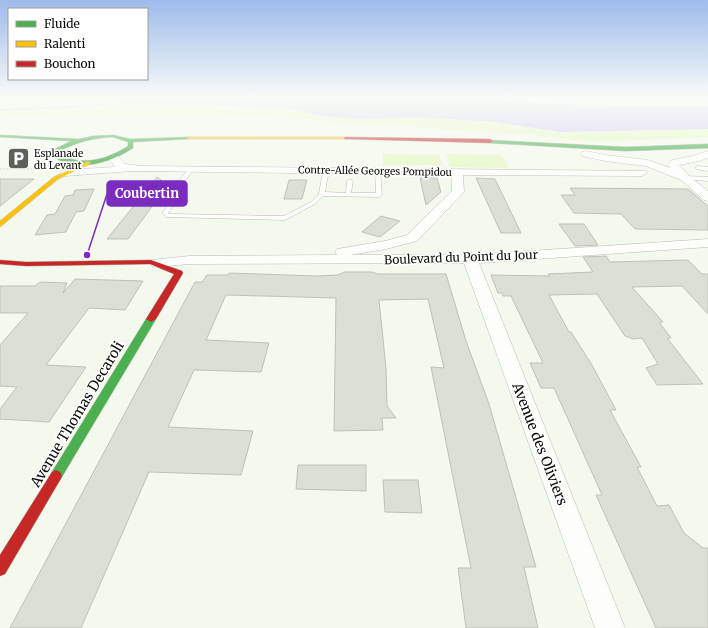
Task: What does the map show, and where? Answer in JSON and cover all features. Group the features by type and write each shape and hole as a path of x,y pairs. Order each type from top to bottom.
{"main road":[{"path":"0,136 79,140 110,137 126,139 129,146"},
{"path":"0,225 61,176 90,162 113,157 129,146 208,137 440,139 626,149 708,146"},
{"path":"79,140 62,146 57,150 56,156 64,161 90,162"},
{"path":"0,143 33,144 57,150"},
{"path":"129,146 191,144 423,145 480,146 633,156 708,154"},
{"path":"61,176 64,161"},
{"name":"Boulevard du Point du Jour","path":"0,262 26,264 151,262 158,263 179,274"},
{"name":"Avenue Thomas Decaroli","path":"0,569 179,274"}],"street":[{"path":"586,154 605,158 648,163 685,178"},
{"path":"708,154 695,159 676,162 673,165 685,178 708,197"},
{"name":"Contre-Allée Georges Pompidou","path":"113,157 118,165 142,169 642,173"},
{"path":"61,176 142,169"},
{"path":"290,261 303,253 344,252 386,245 412,238 458,192 458,176 455,171"},
{"path":"701,243 708,255"},
{"name":"Boulevard du Point du Jour","path":"158,263 189,260 290,261 470,259 701,243"},
{"name":"Avenue des Oliviers","path":"470,259 610,628"},
{"name":"Boulevard du Point du Jour","path":"179,274 214,261"}],"lane":[{"path":"698,168 708,169"},
{"path":"191,169 182,181 180,194 164,213 168,216 285,218 313,203 322,194 326,170"},
{"path":"322,194 379,195 378,170"},
{"path":"685,178 708,179"},
{"path":"348,195 350,181"}],"path":[{"path":"0,169 51,169 51,174 47,178 61,176"}],"green space":[{"path":"426,127 530,127 560,132 708,129 708,137 592,142 524,134"},
{"path":"383,154 439,155 442,165 383,165"},
{"path":"446,154 501,155 509,168 450,167"}],"shaded area":[{"path":"530,127 708,127 708,129 560,132"}],"building":[{"path":"157,177 168,185 128,239 107,239"},
{"path":"420,178 437,178 441,192 426,205"},
{"path":"476,178 495,179 521,233 501,233"},
{"path":"0,179 34,179 0,206"},
{"path":"289,180 307,180 302,199 284,199"},
{"path":"570,188 688,189 708,206 708,230 635,229 621,214 574,213 561,195 575,195"},
{"path":"94,189 84,211 76,212 66,232 35,235 47,215 55,214 65,196 73,195 75,190"},
{"path":"381,216 400,221 380,237 362,232"},
{"path":"559,224 584,224 598,245 575,246"},
{"path":"606,256 610,262 688,260 702,274 708,274 708,314 682,286 632,287 663,322 659,322 671,338 667,338 703,384 657,385 646,368 658,364 642,338 633,339 625,336 597,294 549,295 569,332 571,332 592,365 616,410 610,410 641,467 637,467 657,506 669,505 684,533 703,548 708,548 708,628 656,628 596,495 602,495 554,388 541,388 530,363 543,363 511,296 503,296 502,293 498,293 491,275 550,276 548,274 593,272 583,257"},
{"path":"344,272 372,272 378,274 446,274 466,341 489,404 536,567 524,567 538,628 466,628 458,568 471,568 431,367 444,368 428,299 379,300 386,368 387,406 396,418 382,418 383,430 334,431 336,298 226,295 206,340 269,343 261,372 194,370 168,427 253,431 241,475 149,472 81,628 10,628 195,282 202,282 207,275 228,275 229,273 316,276 338,275"},
{"path":"75,279 143,281 125,310 89,308 46,365 86,367 49,422 0,419 0,409 17,387 0,386 0,345 28,313 0,313 0,286 35,286 40,282 67,283 63,293"},
{"path":"298,465 366,465 366,491 296,489"},
{"path":"383,480 418,480 422,513 385,512"}],"traffic: fast":[{"path":"0,136 78,140"},
{"path":"130,141 131,147 114,157 105,160 84,163 65,160 56,156 57,150 73,142 93,137 113,136 130,141 189,138"},
{"path":"490,141 626,149 708,146"},
{"path":"56,476 151,319"}],"traffic: slow":[{"path":"189,138 346,138"},
{"path":"0,225 56,178 88,163"}],"traffic: jam":[{"path":"346,138 490,141"},
{"path":"0,262 26,264 151,262 179,273 151,319"},
{"path":"0,569 56,476"}],"place":[{"name":"Esplanade du Levant","path":"19,159"},
{"name":"Coubertin","path":"87,255"}]}
